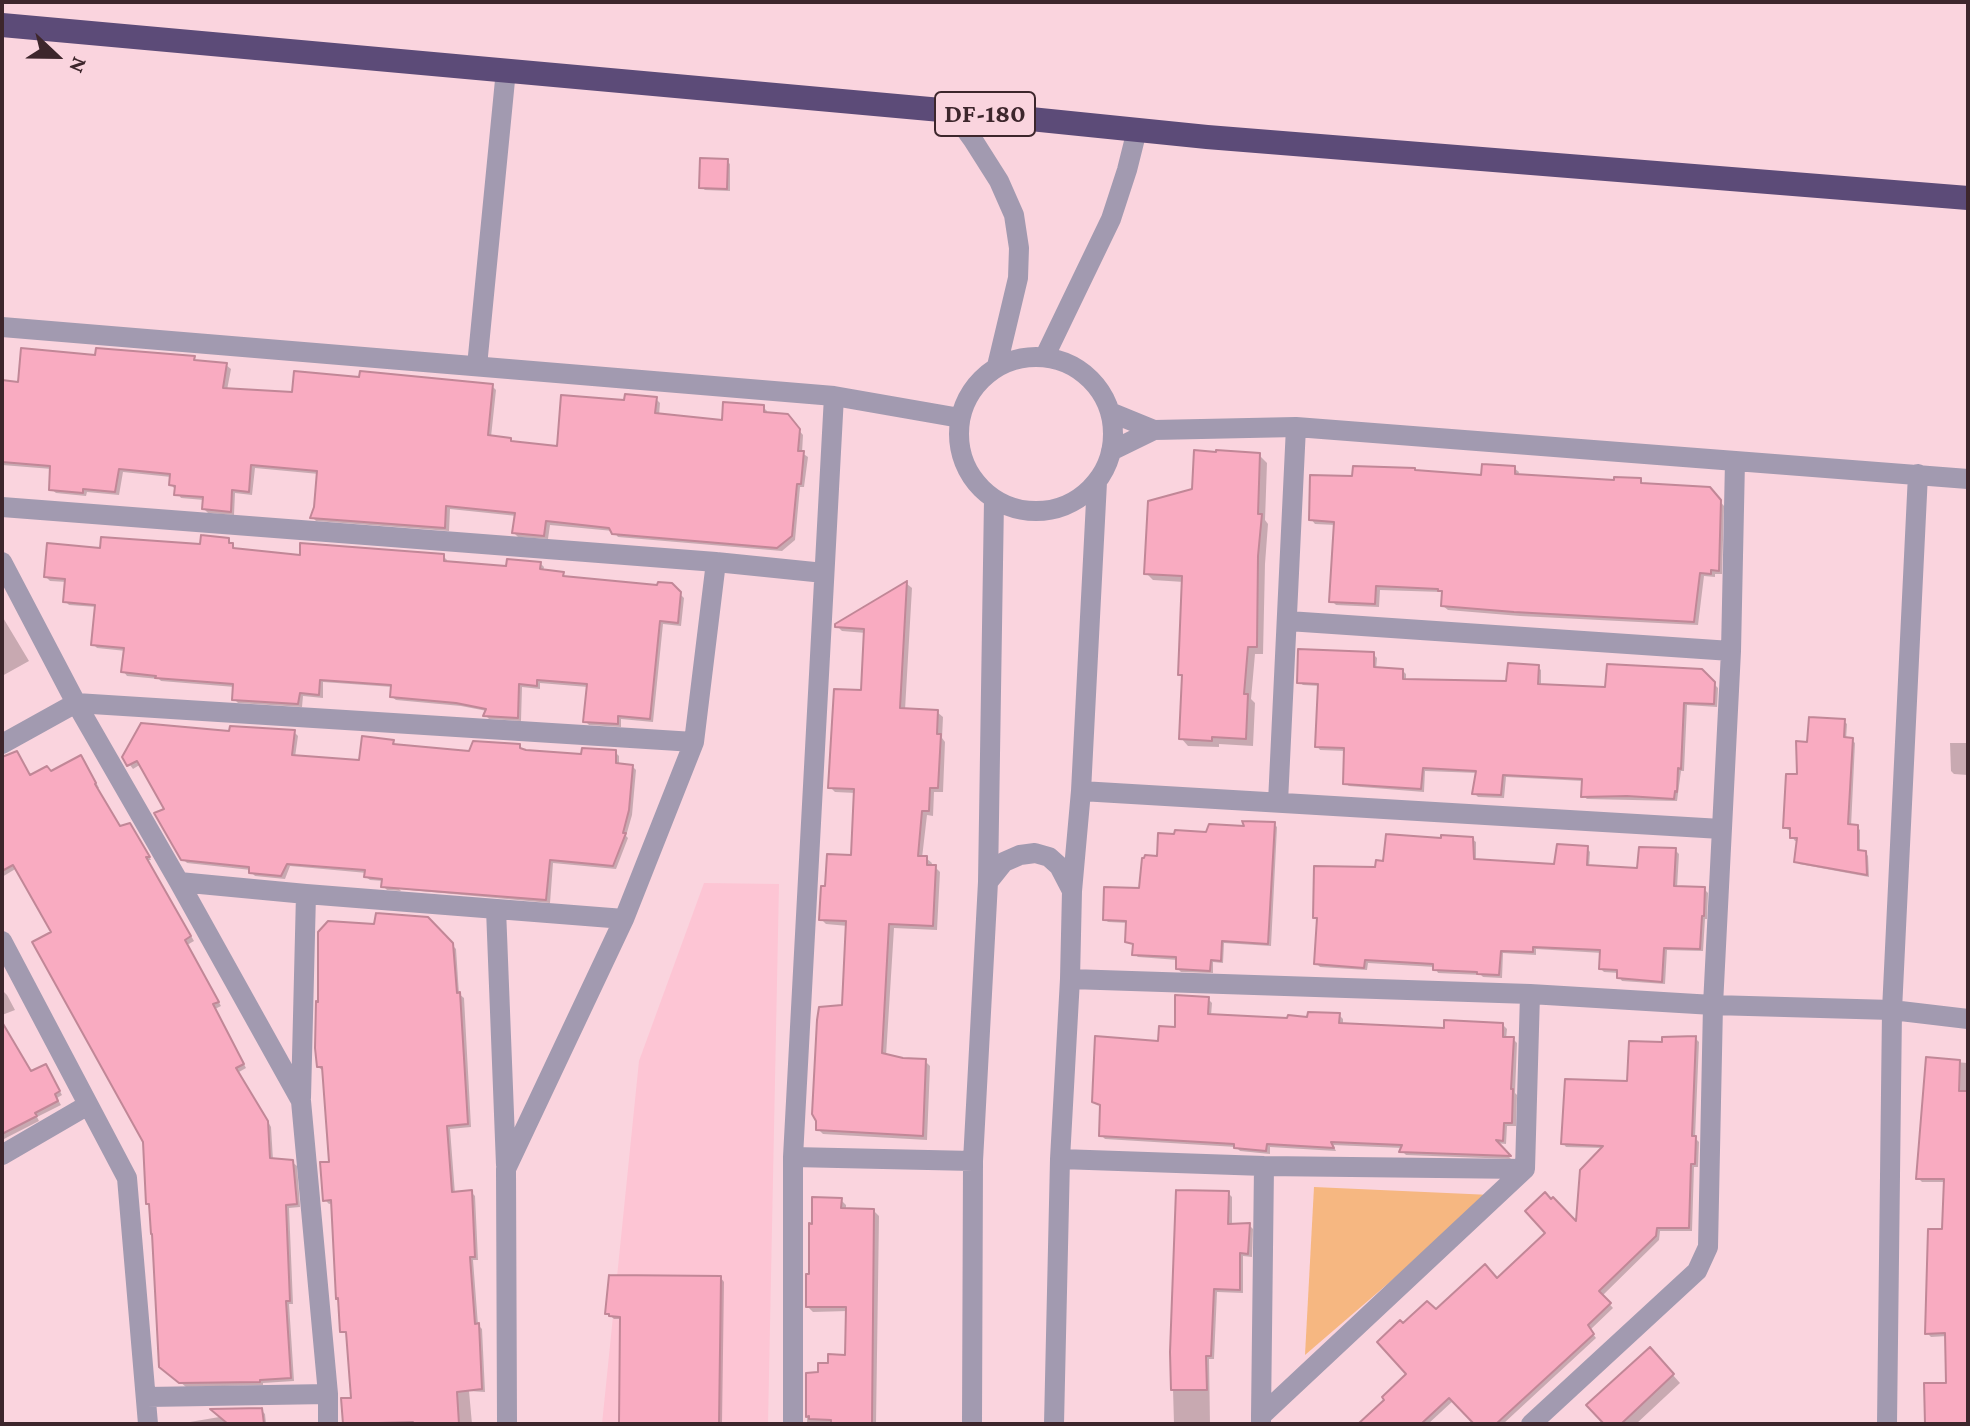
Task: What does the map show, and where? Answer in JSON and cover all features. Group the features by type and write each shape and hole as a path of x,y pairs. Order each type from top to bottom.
{"highway":[{"name":"DF-180","path":"2,25 1238,140 1968,198"}],"street":[{"path":"477,366 506,70"},
{"path":"952,111 999,181 1014,215 1019,248 1018,278 997,366"},
{"path":"1045,356 1111,219 1137,130"},
{"path":"2,327 834,396 960,418"},
{"path":"1045,356 1067,362 1086,374 1101,391 1110,412 1113,434 1106,467 1097,482 1080,497 1060,508 1038,512 1015,509 994,500 971,478 960,449 960,418 973,388 997,366 1020,358 1045,356"},
{"path":"793,1424 793,1157 834,396"},
{"path":"1110,412 1154,430 1296,427 1968,479"},
{"path":"1278,802 1296,427"},
{"path":"1111,451 1154,430"},
{"path":"1531,1424 1697,1271 1708,1247 1713,1005 1731,651 1735,461"},
{"path":"1887,1424 1892,1010 1918,474"},
{"path":"1054,1424 1060,1159 1072,891 1081,791 1097,482"},
{"path":"972,1424 973,1161 988,882 994,500"},
{"path":"2,507 824,573"},
{"path":"2,562 76,703 301,1101"},
{"path":"506,1169 624,919 694,742 716,562"},
{"path":"1288,621 1731,651"},
{"path":"2,744 76,703 694,742"},
{"path":"1081,791 1721,829"},
{"path":"988,882 1004,862 1035,853 1049,857 1059,866 1072,891"},
{"path":"179,882 624,919"},
{"path":"306,894 301,1101 328,1394 328,1424"},
{"path":"496,909 506,1169 507,1424"},
{"path":"3,945 127,1178 148,1424"},
{"path":"1070,979 1892,1010 1968,1019"},
{"path":"1261,1420 1525,1169 1530,994"},
{"path":"2,1155 88,1105"},
{"path":"793,1157 973,1161"},
{"path":"1060,1159 1264,1166 1525,1169"},
{"path":"1261,1420 1264,1166"},
{"path":"147,1397 328,1394"}],"shaded area":[{"path":"704,883 779,884 768,1424 602,1424 639,1061"},
{"path":"1314,1187 1491,1195 1305,1355"}],"building":[{"path":"700,158 728,159 727,189 699,188"},
{"path":"21,348 95,355 96,348 195,356 194,360 227,363 223,388 292,392 294,371 359,377 360,371 493,384 488,435 557,446 561,395 624,400 625,394 657,397 655,413 722,420 723,402 764,405 764,412 788,414 800,429 798,451 804,451 792,536 777,548 612,534 609,528 546,521 544,536 512,533 515,513 446,506 445,528 310,518 317,471 251,465 249,492 232,490 231,512 202,509 203,497 174,495 175,486 169,485 170,474 119,469 115,492 49,490 50,466 2,462 2,380 18,382"},
{"path":"1194,450 1260,453 1258,514 1262,514 1258,556 1257,647 1248,647 1244,694 1248,694 1246,739 1179,739 1182,576 1144,574 1148,501 1192,489"},
{"path":"1482,464 1515,466 1515,474 1614,480 1614,477 1641,478 1641,483 1710,487 1721,500 1719,571 1700,573 1694,622 1441,606 1442,591 1438,589 1376,586 1375,604 1329,602 1334,522 1309,520 1310,475 1352,476 1353,466 1481,475"},
{"path":"201,535 229,538 233,548 300,555 300,543 444,554 444,561 506,566 507,559 541,562 540,569 564,572 563,576 657,585 658,582 672,583 681,592 678,623 660,621 650,719 618,716 618,724 583,722 587,684 537,680 537,686 519,684 518,718 483,716 486,709 456,703 390,697 391,685 320,680 319,695 300,693 298,704 232,700 233,684 121,672 124,648 91,645 95,605 63,602 65,579 44,577 47,543 100,548 101,537 200,544"},
{"path":"907,581 900,708 938,710 937,734 941,734 938,788 930,788 929,811 922,811 918,856 927,856 927,865 936,865 933,926 889,924 882,1053 926,1059 923,1136 816,1130 812,1114 817,1020 819,1007 842,1005 846,921 819,920 821,886 825,886 827,854 851,855 854,789 828,788 834,689 861,690 864,629 835,627 835,624"},
{"path":"1298,649 1374,652 1374,667 1403,669 1403,679 1506,681 1508,663 1539,665 1538,684 1605,687 1607,664 1702,669 1715,682 1714,704 1684,703 1681,769 1678,768 1674,799 1581,797 1582,779 1503,775 1501,795 1472,794 1476,771 1423,768 1421,789 1343,784 1344,748 1315,747 1318,684 1297,683"},
{"path":"1809,717 1845,719 1844,737 1853,738 1848,824 1858,825 1858,850 1866,851 1867,875 1794,862 1797,838 1790,838 1790,828 1783,828 1786,774 1797,774 1796,741 1807,742"},
{"path":"141,723 229,731 230,726 295,730 292,755 359,760 362,736 394,740 393,744 469,751 473,741 520,744 520,748 526,750 581,754 582,748 616,750 616,763 633,765 629,810 623,833 626,833 613,866 550,860 546,900 381,887 382,879 364,877 365,870 287,864 281,876 249,873 249,867 181,860 154,813 164,809 137,761 127,766 122,757"},
{"path":"17,751 30,775 47,766 51,771 81,755 120,826 130,823 191,936 185,940 219,1002 213,1004 244,1064 236,1068 268,1121 270,1158 293,1160 297,1204 286,1205 290,1301 286,1301 291,1378 260,1382 179,1383 159,1367 152,1234 149,1204 146,1204 143,1142 32,942 51,932 13,865 2,871 2,757"},
{"path":"1242,821 1275,822 1268,944 1222,941 1221,961 1211,960 1210,971 1176,969 1176,957 1132,955 1133,944 1125,942 1126,921 1103,920 1104,887 1139,888 1142,858 1145,855 1157,856 1158,833 1174,834 1175,830 1206,832 1209,824 1244,826"},
{"path":"1386,834 1473,837 1474,859 1554,864 1557,844 1588,846 1587,865 1637,868 1639,847 1676,848 1674,886 1705,887 1700,949 1664,948 1662,982 1617,978 1617,970 1599,969 1600,950 1533,947 1533,952 1501,951 1499,975 1433,970 1433,964 1365,960 1364,968 1314,964 1317,918 1313,918 1314,866 1375,867 1376,860 1383,861"},
{"path":"376,913 428,917 453,943 457,993 460,992 468,1124 447,1126 452,1192 472,1190 475,1257 470,1257 475,1324 479,1323 482,1389 457,1392 459,1424 343,1424 341,1398 351,1398 346,1332 340,1332 331,1200 323,1201 320,1162 329,1162 322,1067 317,1067 315,1048 318,932 328,921 374,924"},
{"path":"1175,995 1209,997 1208,1014 1287,1018 1288,1015 1307,1017 1308,1012 1340,1013 1339,1023 1444,1028 1444,1020 1503,1023 1503,1037 1514,1037 1512,1123 1504,1123 1503,1141 1496,1140 1511,1156 1399,1152 1402,1145 1331,1142 1334,1148 1267,1144 1266,1151 1234,1148 1234,1144 1099,1136 1100,1105 1092,1102 1095,1036 1158,1041 1159,1026 1175,1027"},
{"path":"2,1022 31,1071 46,1064 60,1091 55,1094 58,1101 2,1134"},
{"path":"1696,1036 1692,1136 1696,1136 1695,1164 1691,1164 1689,1228 1657,1228 1656,1236 1599,1291 1611,1303 1588,1325 1594,1334 1496,1424 1474,1424 1449,1398 1421,1424 1358,1424 1406,1374 1377,1342 1400,1320 1403,1323 1427,1301 1436,1309 1485,1264 1497,1278 1545,1233 1525,1211 1545,1192 1576,1221 1580,1170 1603,1146 1561,1144 1565,1079 1627,1081 1629,1041 1662,1042 1662,1037"},
{"path":"1926,1057 1960,1060 1959,1091 1968,1091 1968,1424 1925,1424 1924,1383 1946,1383 1945,1333 1925,1334 1928,1229 1942,1229 1944,1179 1916,1179"},
{"path":"1176,1190 1229,1191 1228,1224 1250,1223 1248,1254 1240,1253 1240,1290 1214,1289 1211,1356 1206,1356 1207,1390 1171,1390"},
{"path":"812,1197 842,1198 841,1208 874,1209 872,1424 831,1424 831,1420 806,1417 806,1373 818,1372 818,1363 828,1363 828,1354 845,1355 846,1307 806,1307"},
{"path":"609,1275 721,1276 719,1424 619,1424 620,1317 605,1314"},
{"path":"1650,1347 1674,1374 1621,1424 1604,1424 1586,1405"},
{"path":"262,1408 264,1424 228,1424 210,1409"}]}
